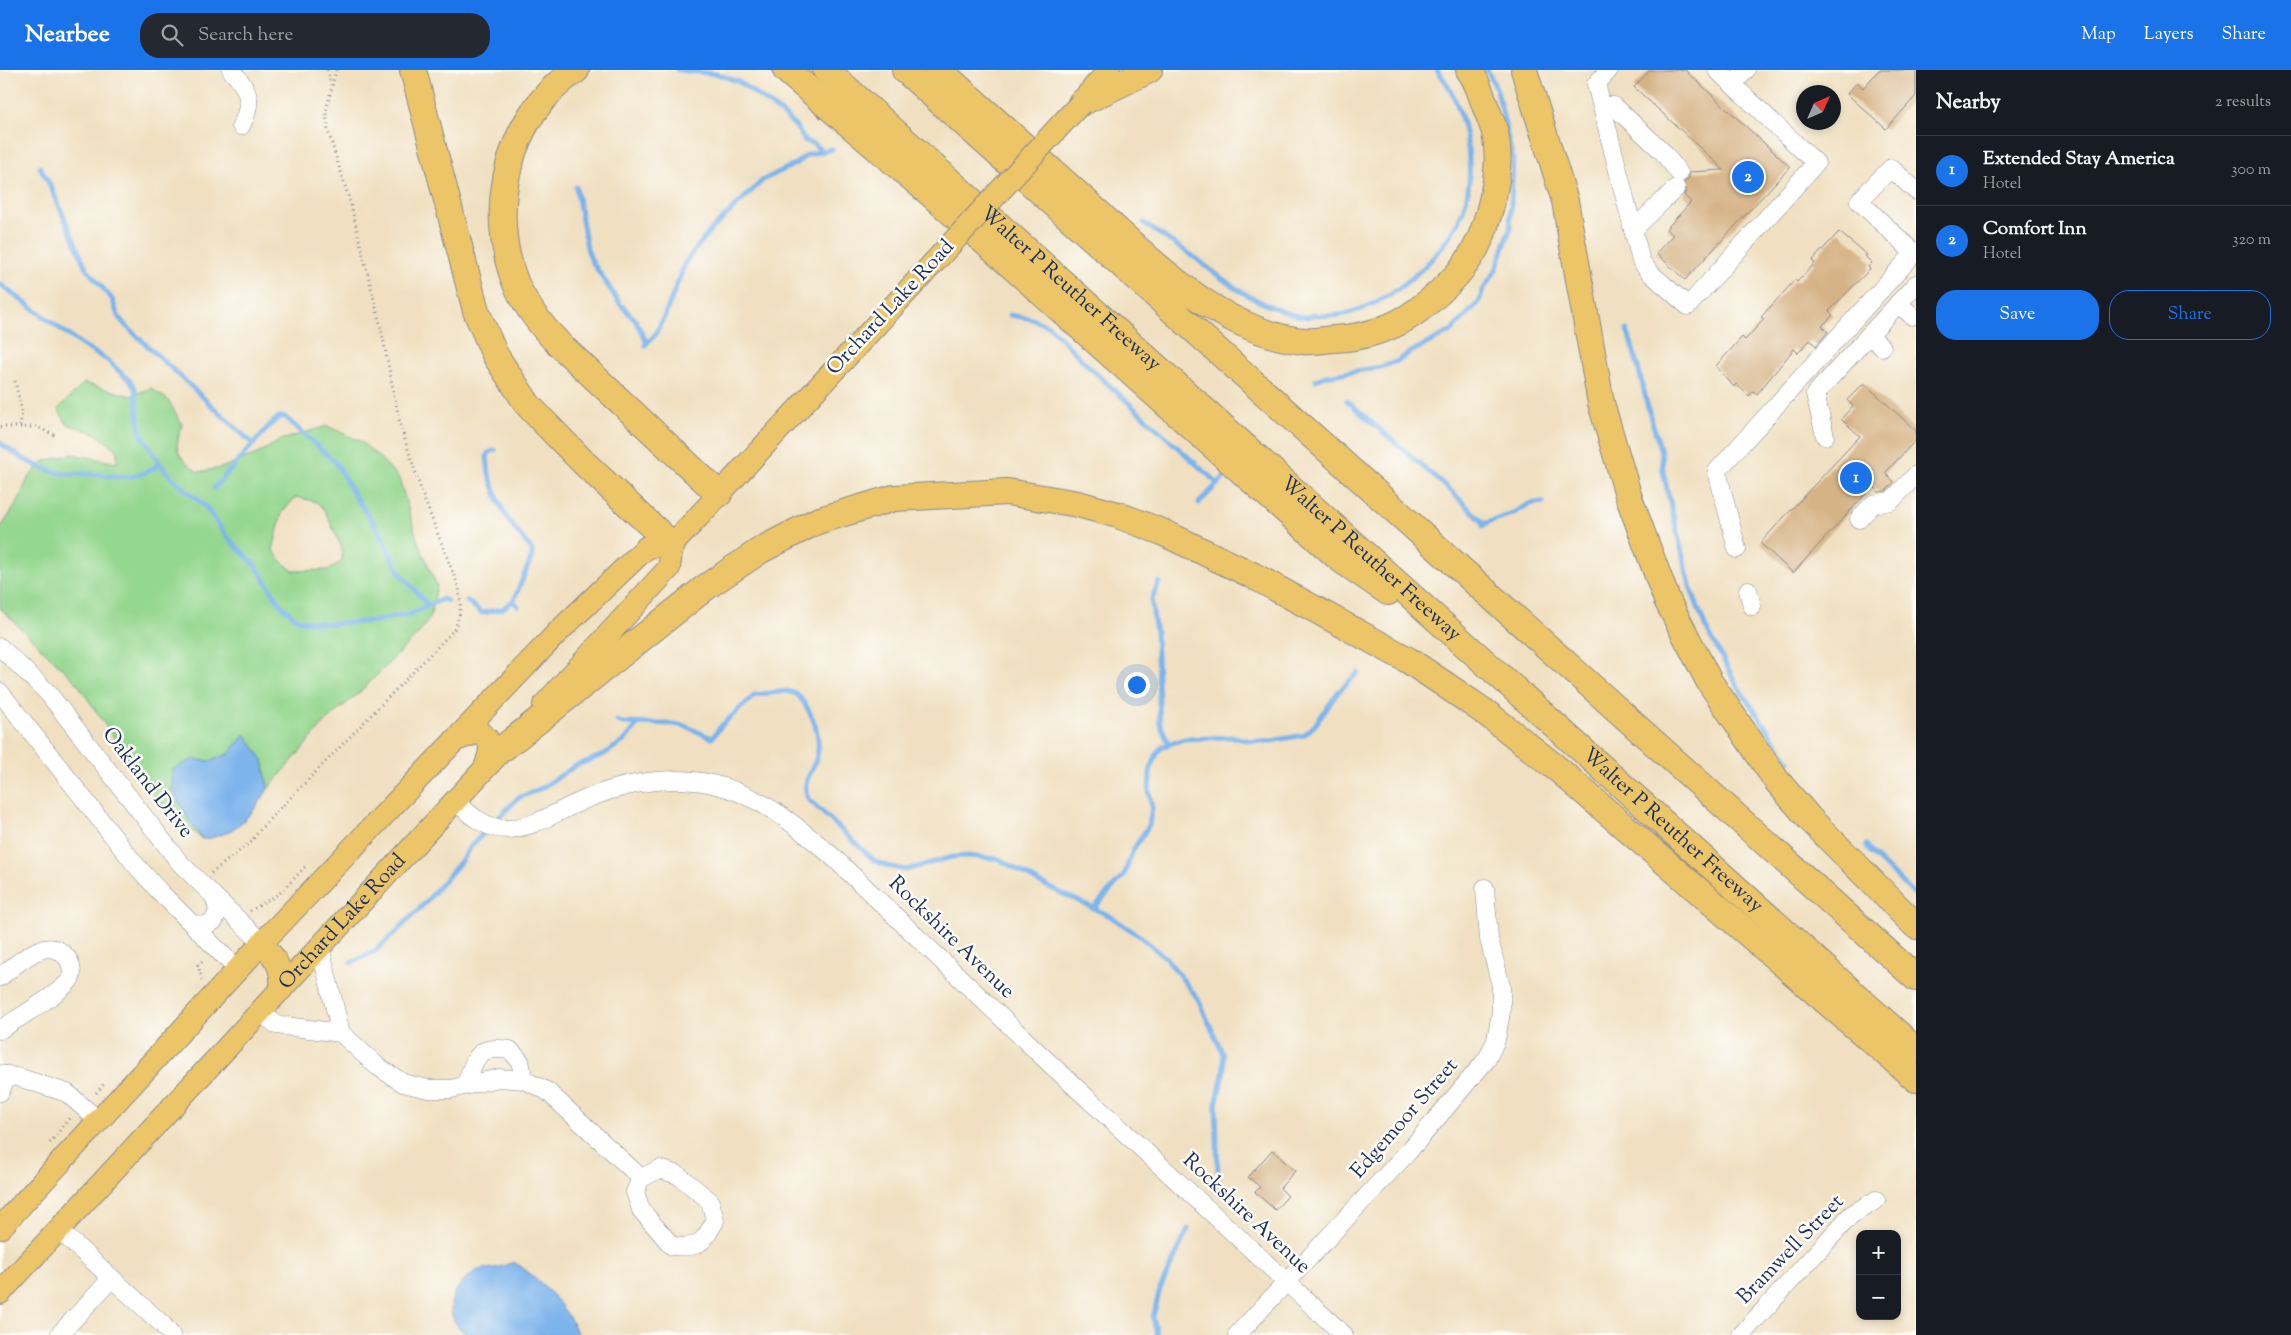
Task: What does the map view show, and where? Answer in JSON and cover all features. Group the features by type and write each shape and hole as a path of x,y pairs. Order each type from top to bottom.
{"highway":[{"path":"413,70 476,311 495,355 528,405 585,464 672,545"},
{"path":"576,70 550,92 539,105 524,128 511,156 502,218 504,240 514,278 535,316 558,343 719,494"},
{"path":"786,70 938,200 1340,559 1468,645"},
{"name":"Walter P Reuther Freeway","path":"826,70 1468,645 1916,1050"},
{"path":"905,70 1916,978"},
{"path":"939,70 1194,295 1218,312 1260,330 1303,341 1353,337 1375,332 1405,320 1435,297 1464,268 1482,235 1494,197 1497,168 1495,134 1476,78 1469,70"},
{"path":"1081,103 1149,70"},
{"path":"1524,70 1565,201 1601,403 1629,498 1667,600 1709,681 1777,781 1815,825 1916,926"},
{"path":"502,749 706,587 762,550 817,521 894,498 1007,492 1078,504 1118,515 1162,532 1252,575 1408,660 1444,684 1489,715 1560,771 1916,1079"}],"main road":[{"name":"Orchard Lake Road","path":"0,1293 669,568 672,545 1081,103 1109,70"},
{"name":"Orchard Lake Road","path":"0,1228 262,943 557,633 647,547 672,545"},
{"path":"455,740 479,732 487,736 491,746 485,768"},
{"path":"262,943 280,965 281,990"}],"street":[{"path":"232,70 248,94 247,114 241,126"},
{"path":"1609,70 1596,84 1641,261 1688,306 1816,163 1717,70"},
{"path":"1733,84 1746,70"},
{"path":"1602,106 1614,106 1663,152 1677,180 1633,230"},
{"path":"1738,536 1716,471 1915,252 1859,201 1891,168 1916,192"},
{"path":"1825,436 1815,394 1916,284"},
{"path":"1898,304 1912,316"},
{"path":"1869,336 1882,347"},
{"path":"1859,519 1873,504 1891,501 1916,475"},
{"name":"Oakland Drive","path":"0,646 48,693 159,837 199,883 262,943"},
{"path":"0,692 134,863 238,970"},
{"name":"Rockshire Avenue","path":"455,801 475,819 491,826 507,829 537,822 606,791 640,782 661,780 712,784 738,792 765,805 794,824 832,856 1046,1060 1344,1335"},
{"name":"Edgemoor Street","path":"1236,1335 1288,1283 1409,1151 1487,1059 1496,1040 1501,1012 1501,986 1489,939 1485,888"},
{"path":"192,924 204,926 214,921 218,910 215,898"},
{"path":"0,977 39,949 51,947 61,952 69,960 71,969 71,977 63,987 0,1030"},
{"path":"320,948 341,1032 377,1066 403,1083 428,1089 451,1089 499,1078 524,1080 546,1091 641,1178"},
{"path":"260,1012 278,1025 341,1032"},
{"path":"465,1085 478,1055 492,1047 510,1050 520,1061 524,1080"},
{"path":"0,1092 4,1074 48,1086 67,1093 99,1121"},
{"path":"660,1169 678,1175 710,1201 715,1220 704,1241 688,1248 672,1246 640,1210 636,1192 641,1178 660,1169"},
{"name":"Bramwell Street","path":"1741,1335 1850,1215 1876,1200"},
{"path":"59,1230 163,1325 171,1335"},
{"path":"59,1335 112,1278"}],"path":[{"path":"327,70 331,86"},
{"path":"199,883 251,842 267,821 454,630 460,617 461,604 458,588 423,496 400,424 381,328 353,212 328,131 326,112 336,70"},
{"path":"15,381 22,412 20,427"},
{"path":"0,427 37,426 56,436"}],"green space":[{"path":"84,383 131,396 151,388 168,400 182,424 177,446 178,451 185,461 198,472 221,468 259,453 281,440 327,426 360,441 399,478 417,539 437,586 430,618 419,633 361,691 327,720 268,789 263,760 229,754 211,761 192,761 172,789 202,839 176,818 149,790 77,683 0,608 0,529 19,500 28,478 44,461 73,454 117,463 117,450 95,433 67,424 58,409","holes":["296,497 317,502 325,511 342,548 342,561 329,570 293,571 283,563 273,550 282,512"]}],"water":[{"path":"245,734 263,760 268,789 256,807 241,823 224,834 202,839 172,789 173,769 192,760 211,761 229,754"},
{"path":"514,1262 543,1285 559,1303 567,1313 578,1335 467,1335 459,1327 453,1319 451,1310 455,1293 460,1285 478,1270 497,1268"}],"building":[{"path":"1650,70 1685,70 1790,167 1685,280 1656,253 1673,235 1666,229 1691,202 1684,195 1686,190 1684,182 1689,178 1690,172 1724,170 1634,87"},
{"path":"1879,70 1916,70 1916,96 1886,129 1847,94 1857,82 1863,88"},
{"path":"1839,232 1867,255 1865,256 1872,263 1868,267 1870,269 1829,311 1833,315 1822,326 1828,332 1816,346 1810,340 1798,353 1794,349 1757,394 1753,391 1749,396 1736,384 1734,387 1716,366 1742,337 1745,340 1764,319 1761,317 1795,280 1797,282 1815,263 1812,261"},
{"path":"1864,383 1916,431 1916,440 1885,473 1894,482 1886,491 1879,492 1873,486 1793,573 1760,543 1860,436 1841,419 1853,406 1847,400"},
{"path":"1272,1150 1295,1171 1280,1188 1288,1196 1275,1210 1255,1192 1260,1187 1248,1177"}],"waterway":[{"path":"677,70 717,74 739,82 783,114 796,127 805,141 814,144 822,151"},
{"path":"1144,223 1244,294 1289,313 1306,317 1338,315 1360,309 1382,299 1423,268 1440,249 1453,230 1463,210 1469,175 1466,137 1455,100 1437,70"},
{"path":"1316,380 1326,376 1381,367 1398,361 1409,353 1451,331 1479,302 1483,290 1496,270 1510,229 1513,159 1497,90 1487,70"},
{"path":"645,345 655,335 665,315 686,261 711,230 763,180 795,164 807,155 832,149"},
{"path":"40,167 51,187 86,268 112,299 118,316 125,325 253,444"},
{"path":"576,187 587,248 591,260 620,304 635,320 647,343"},
{"path":"0,284 82,345 107,360 130,381 135,388 140,432 160,464 173,479 206,507 227,537 255,565 281,605 294,617 302,621 330,624 375,621 410,614 443,599 447,601"},
{"path":"1010,315 1032,319 1049,326 1087,365 1218,484"},
{"path":"1627,330 1660,448 1663,472 1690,586 1705,626 1738,687 1789,761"},
{"path":"1347,401 1450,490 1485,524"},
{"path":"214,488 271,424 279,417 285,417 336,463 354,495 379,531 399,572 428,605"},
{"path":"0,443 33,464 60,473 128,477 142,474 160,464"},
{"path":"467,601 482,613 502,609 514,600 532,556 532,550 508,520 498,500 489,474 487,457 488,453 495,450"},
{"path":"1199,503 1227,474"},
{"path":"1483,526 1486,523 1512,514 1529,504 1543,502"},
{"path":"1159,582 1152,599 1152,605 1156,633 1160,724 1169,744"},
{"path":"514,600 518,606"},
{"path":"1094,908 1124,875 1133,850 1149,825 1152,807 1149,792 1150,771 1158,751 1164,746 1184,739 1231,737 1253,741 1271,741 1304,735 1315,725 1338,692 1358,673"},
{"path":"617,721 623,723 685,726 712,738 722,725 755,695 787,691 797,694 812,717 818,744 815,762 806,784 808,799 875,861 906,870 952,857 967,856 999,859 1040,883 1110,916 1141,937 1166,958 1198,999 1223,1054 1224,1070 1216,1105 1218,1177 1215,1190"},
{"path":"351,963 375,951 397,931 426,902 462,860 470,847 518,798 542,788 575,766 603,755 624,741 638,724"},
{"path":"1866,845 1872,854 1916,896"},
{"path":"1157,1335 1153,1317 1160,1289 1188,1229"}],"place":[{"name":"Comfort Inn","path":"1748,177"},
{"name":"Extended Stay America","path":"1856,478"}]}
